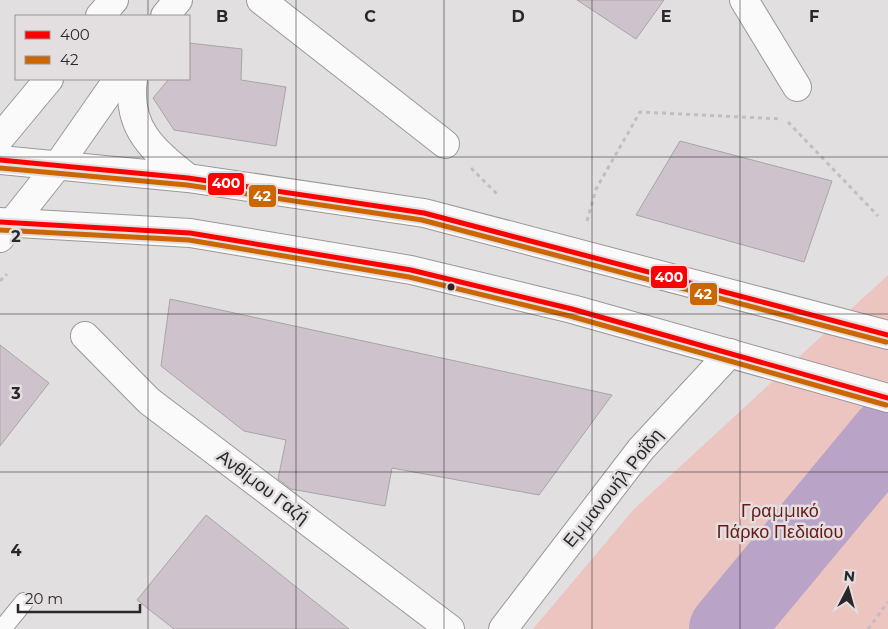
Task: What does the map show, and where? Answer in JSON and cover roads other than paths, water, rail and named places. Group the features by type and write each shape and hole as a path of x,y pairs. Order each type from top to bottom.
{"main road":[{"path":"101,15 114,0"},
{"path":"166,15 178,0"},
{"path":"261,0 445,144"},
{"path":"744,0 797,87"},
{"path":"0,138 47,80"},
{"path":"5,228 58,165 117,80"},
{"path":"133,80 131,93 134,116 144,136 158,154 188,178"},
{"path":"0,160 188,178 424,213 826,317 888,335"},
{"path":"5,228 190,233 411,270 572,310 888,398"},
{"name":"Ανθίμου Γαζή","path":"84,336 149,401 450,629"},
{"name":"Εμμανουήλ Ροΐδη","path":"503,629 641,449 730,353"}],"lane":[{"path":"2,629 24,602"}],"waterway":[{"path":"726,629 888,434"}],"park label":[{"name":"Γραμμικό Πάρκο Πεδιαίου","path":"780,521"}]}
